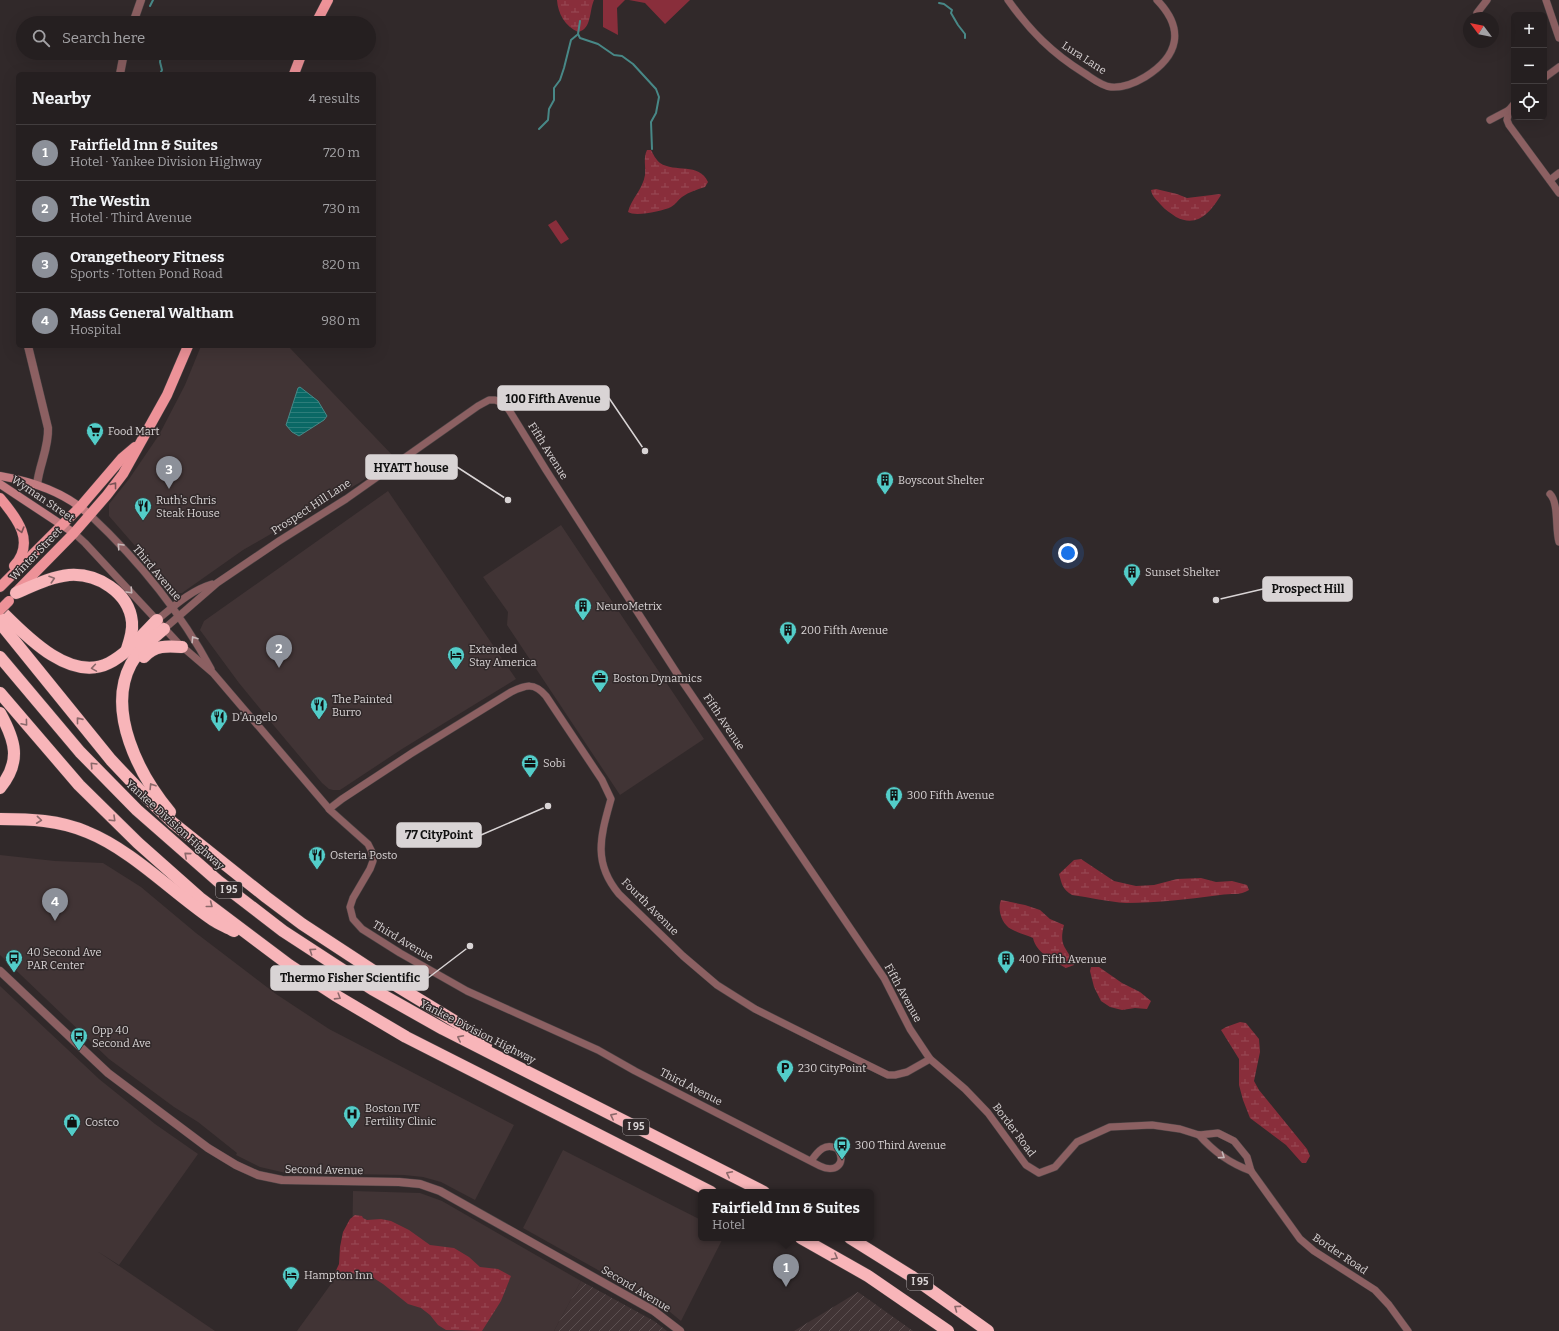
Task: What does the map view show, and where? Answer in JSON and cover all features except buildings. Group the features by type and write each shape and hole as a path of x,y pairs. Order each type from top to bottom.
{"highway":[{"path":"12,597 50,579 66,576 83,576 100,581 118,593 130,610 132,627 127,649"},
{"path":"0,610 38,644 64,661 77,667 90,669 104,666 161,625"},
{"path":"0,623 120,769 173,823 302,924 392,983 461,1025 508,1062"},
{"path":"161,625 138,654 129,669 124,685 123,712 130,744 144,774 162,802 193,838"},
{"path":"123,712 133,676 144,657 158,647 182,647"},
{"name":"Yankee Division Highway","path":"0,657 62,732 118,791 177,846 228,890 283,931 350,976 419,1016 758,1189"},
{"name":"I 95","path":"0,693 61,765 118,824 184,884 258,942 335,995 406,1037 705,1189"},
{"path":"0,713 12,738 14,754 10,773 0,788"},
{"path":"0,819 32,819 50,821 68,825 93,835 125,853 214,921 258,942"},
{"name":"I 95","path":"806,1241 868,1276 948,1331"},
{"name":"I 95","path":"855,1241 911,1276 988,1331"}],"main road":[{"path":"320,16 328,0"},
{"path":"295,72 299,60"},
{"name":"Winter Street","path":"0,610 74,533 123,474 167,395 187,348"},
{"name":"Winter Street","path":"0,587 80,507 122,458 139,443"},
{"name":"Wyman Street","path":"0,476 37,485 60,494 90,515"},
{"name":"Wyman Street","path":"0,484 74,533"},
{"path":"0,498 17,518 24,540 20,559 0,582"}],"street":[{"path":"135,16 141,0"},
{"name":"Lura Lane","path":"1008,0 1022,20 1049,48 1068,63 1098,82 1109,87 1120,87 1136,82 1154,72 1172,51 1175,43 1175,29 1168,14 1157,0"},
{"path":"1478,12 1487,0"},
{"path":"1546,0 1559,38"},
{"path":"120,72 123,60"},
{"path":"1547,76 1559,67"},
{"path":"1490,120 1510,110"},
{"path":"1510,110 1508,120 1509,125 1559,193"},
{"path":"1550,180 1559,173"},
{"path":"28,348 48,428 48,442 38,475 37,485"},
{"name":"Prospect Hill Lane","path":"161,625 178,616 217,583 279,540 340,503 478,406 489,400 497,400"},
{"name":"Fifth Avenue","path":"497,400 505,404 550,477 678,675 864,947 884,978 910,1029 930,1059"},
{"path":"1550,494 1554,497 1556,502 1556,528 1559,542"},
{"name":"Third Avenue","path":"90,515 152,581 195,641 213,673"},
{"name":"Third Avenue","path":"74,533 182,647 213,673 329,809 370,846 373,861 354,895 350,907 350,913 354,922 366,932 400,953 467,991 593,1047 635,1071 811,1161"},
{"name":"Prospect Hill Lane","path":"161,625 172,607 199,590 217,583"},
{"name":"Fourth Avenue","path":"329,809 412,753 511,692 525,686 536,687 546,696 602,780 611,799 601,839 605,873 611,885 678,951 721,988 738,999 884,1074 896,1075 907,1072 930,1059"},
{"name":"Second Avenue","path":"0,971 108,1073 208,1148 236,1165 258,1175 282,1180 399,1182 420,1184 440,1190 654,1311 680,1331"},
{"name":"Border Road","path":"930,1059 965,1089 988,1112 1026,1166 1039,1173 1054,1167 1077,1142 1110,1127 1152,1125 1180,1129 1199,1135 1218,1133 1234,1141 1247,1157 1251,1171 1300,1239 1314,1251 1374,1290 1389,1305 1408,1331"},
{"path":"1199,1135 1212,1150 1236,1165 1251,1171"}],"shaded area":[{"path":"200,348 290,348 395,458 359,483 243,550 182,593 176,593 109,516 109,504 129,479 159,435 185,385"},
{"path":"388,491 516,679 402,749 340,790 333,790 329,789 322,783 275,727 239,683 200,630 204,621"},
{"path":"561,525 704,739 620,795 507,625 508,612 483,577"},
{"path":"0,855 55,861 103,863 141,887 196,933 276,994 329,1029 514,1125 475,1200 441,1182 423,1177 404,1175 286,1173 260,1167 236,1155 237,1153 198,1122 174,1107 109,1059 0,955"},
{"path":"0,986 99,1079 155,1124 198,1154 119,1265 97,1251 215,1331 0,1331"},
{"path":"563,1150 698,1218 698,1241 721,1241 681,1321 664,1307 523,1228"},
{"path":"353,1191 420,1193 442,1201 581,1281 554,1331 297,1331 352,1255"},
{"path":"581,1281 654,1321 667,1331 554,1331"},
{"path":"858,1292 913,1331 794,1331"}],"green space":[{"path":"557,0 594,0 588,23 583,30 578,32 566,23 559,10"},
{"path":"603,0 625,0 617,8 618,35 603,27"},
{"path":"629,0 690,0 665,24 645,3"},
{"path":"647,150 651,150 660,163 666,166 699,172 708,182 705,187 685,195 667,209 643,214 628,212 644,180 645,156"},
{"path":"1156,189 1187,198 1221,195 1207,213 1197,220 1190,221 1176,217 1164,208 1152,195 1151,190"},
{"path":"556,220 569,239 561,244 548,225"},
{"path":"1081,859 1114,881 1136,886 1154,885 1177,879 1201,878 1216,882 1232,881 1247,885 1249,890 1239,894 1224,894 1138,903 1126,903 1072,895 1064,888 1059,874 1074,860"},
{"path":"1001,900 1040,910 1050,919 1064,925 1062,938 1064,947 1074,965 1066,968 1046,956 1038,948 1033,938 1016,932 1008,927 1001,916"},
{"path":"1091,967 1099,967 1122,983 1140,992 1151,1001 1147,1009 1135,1008 1122,1010 1110,1007 1101,1001 1094,987 1090,971"},
{"path":"1240,1022 1246,1023 1259,1039 1260,1052 1254,1081 1259,1090 1307,1149 1310,1156 1306,1163 1302,1163 1286,1145 1250,1118 1239,1085 1239,1059 1221,1030"},
{"path":"355,1215 362,1216 367,1220 381,1219 391,1221 409,1230 430,1245 454,1248 469,1257 480,1267 498,1269 511,1276 501,1301 482,1331 446,1330 438,1325 430,1315 421,1308 408,1304 372,1277 347,1272 337,1274 333,1277 339,1264 343,1232 350,1219"}],"water":[{"path":"300,387 318,401 327,416 324,420 299,436 292,432 286,425 298,388"}],"waterway":[{"path":"150,6 153,0"},
{"path":"939,3 944,4 952,10 951,13 965,34 965,38"},
{"path":"580,21 578,34 580,38 598,44 614,55 622,56 633,64 656,89 659,97 656,113 651,122 652,149"},
{"path":"539,129 548,120 549,109 554,100 554,88 560,80 571,40 577,35"},
{"path":"160,60 161,72"}],"place":[{"name":"Food Mart","path":"95,446"},
{"name":"100 Fifth Avenue","path":"645,451"},
{"name":"Orangetheory Fitness","path":"169,489"},
{"name":"Boyscout Shelter","path":"885,495"},
{"name":"HYATT house","path":"508,500"},
{"name":"Ruth's Chris Steak House","path":"143,521"},
{"name":"Sunset Shelter","path":"1132,587"},
{"name":"Prospect Hill","path":"1216,600"},
{"name":"NeuroMetrix","path":"583,621"},
{"name":"200 Fifth Avenue","path":"788,645"},
{"name":"The Westin","path":"279,668"},
{"name":"Extended Stay America","path":"456,670"},
{"name":"Boston Dynamics","path":"600,693"},
{"name":"The Painted Burro","path":"319,720"},
{"name":"D'Angelo","path":"219,732"},
{"name":"Sobi","path":"530,778"},
{"name":"77 CityPoint","path":"548,806"},
{"name":"300 Fifth Avenue","path":"894,810"},
{"name":"Osteria Posto","path":"317,870"},
{"name":"Mass General Waltham","path":"55,921"},
{"name":"Thermo Fisher Scientific","path":"470,946"},
{"name":"40 Second Ave PAR Center","path":"14,973"},
{"name":"400 Fifth Avenue","path":"1006,974"},
{"name":"Opp 40 Second Ave","path":"79,1051"},
{"name":"230 CityPoint","path":"785,1083"},
{"name":"Boston IVF Fertility Clinic","path":"352,1129"},
{"name":"Costco","path":"72,1137"},
{"name":"300 Third Avenue","path":"842,1160"},
{"name":"Fairfield Inn & Suites","path":"786,1287"},
{"name":"Hampton Inn","path":"291,1290"}]}
